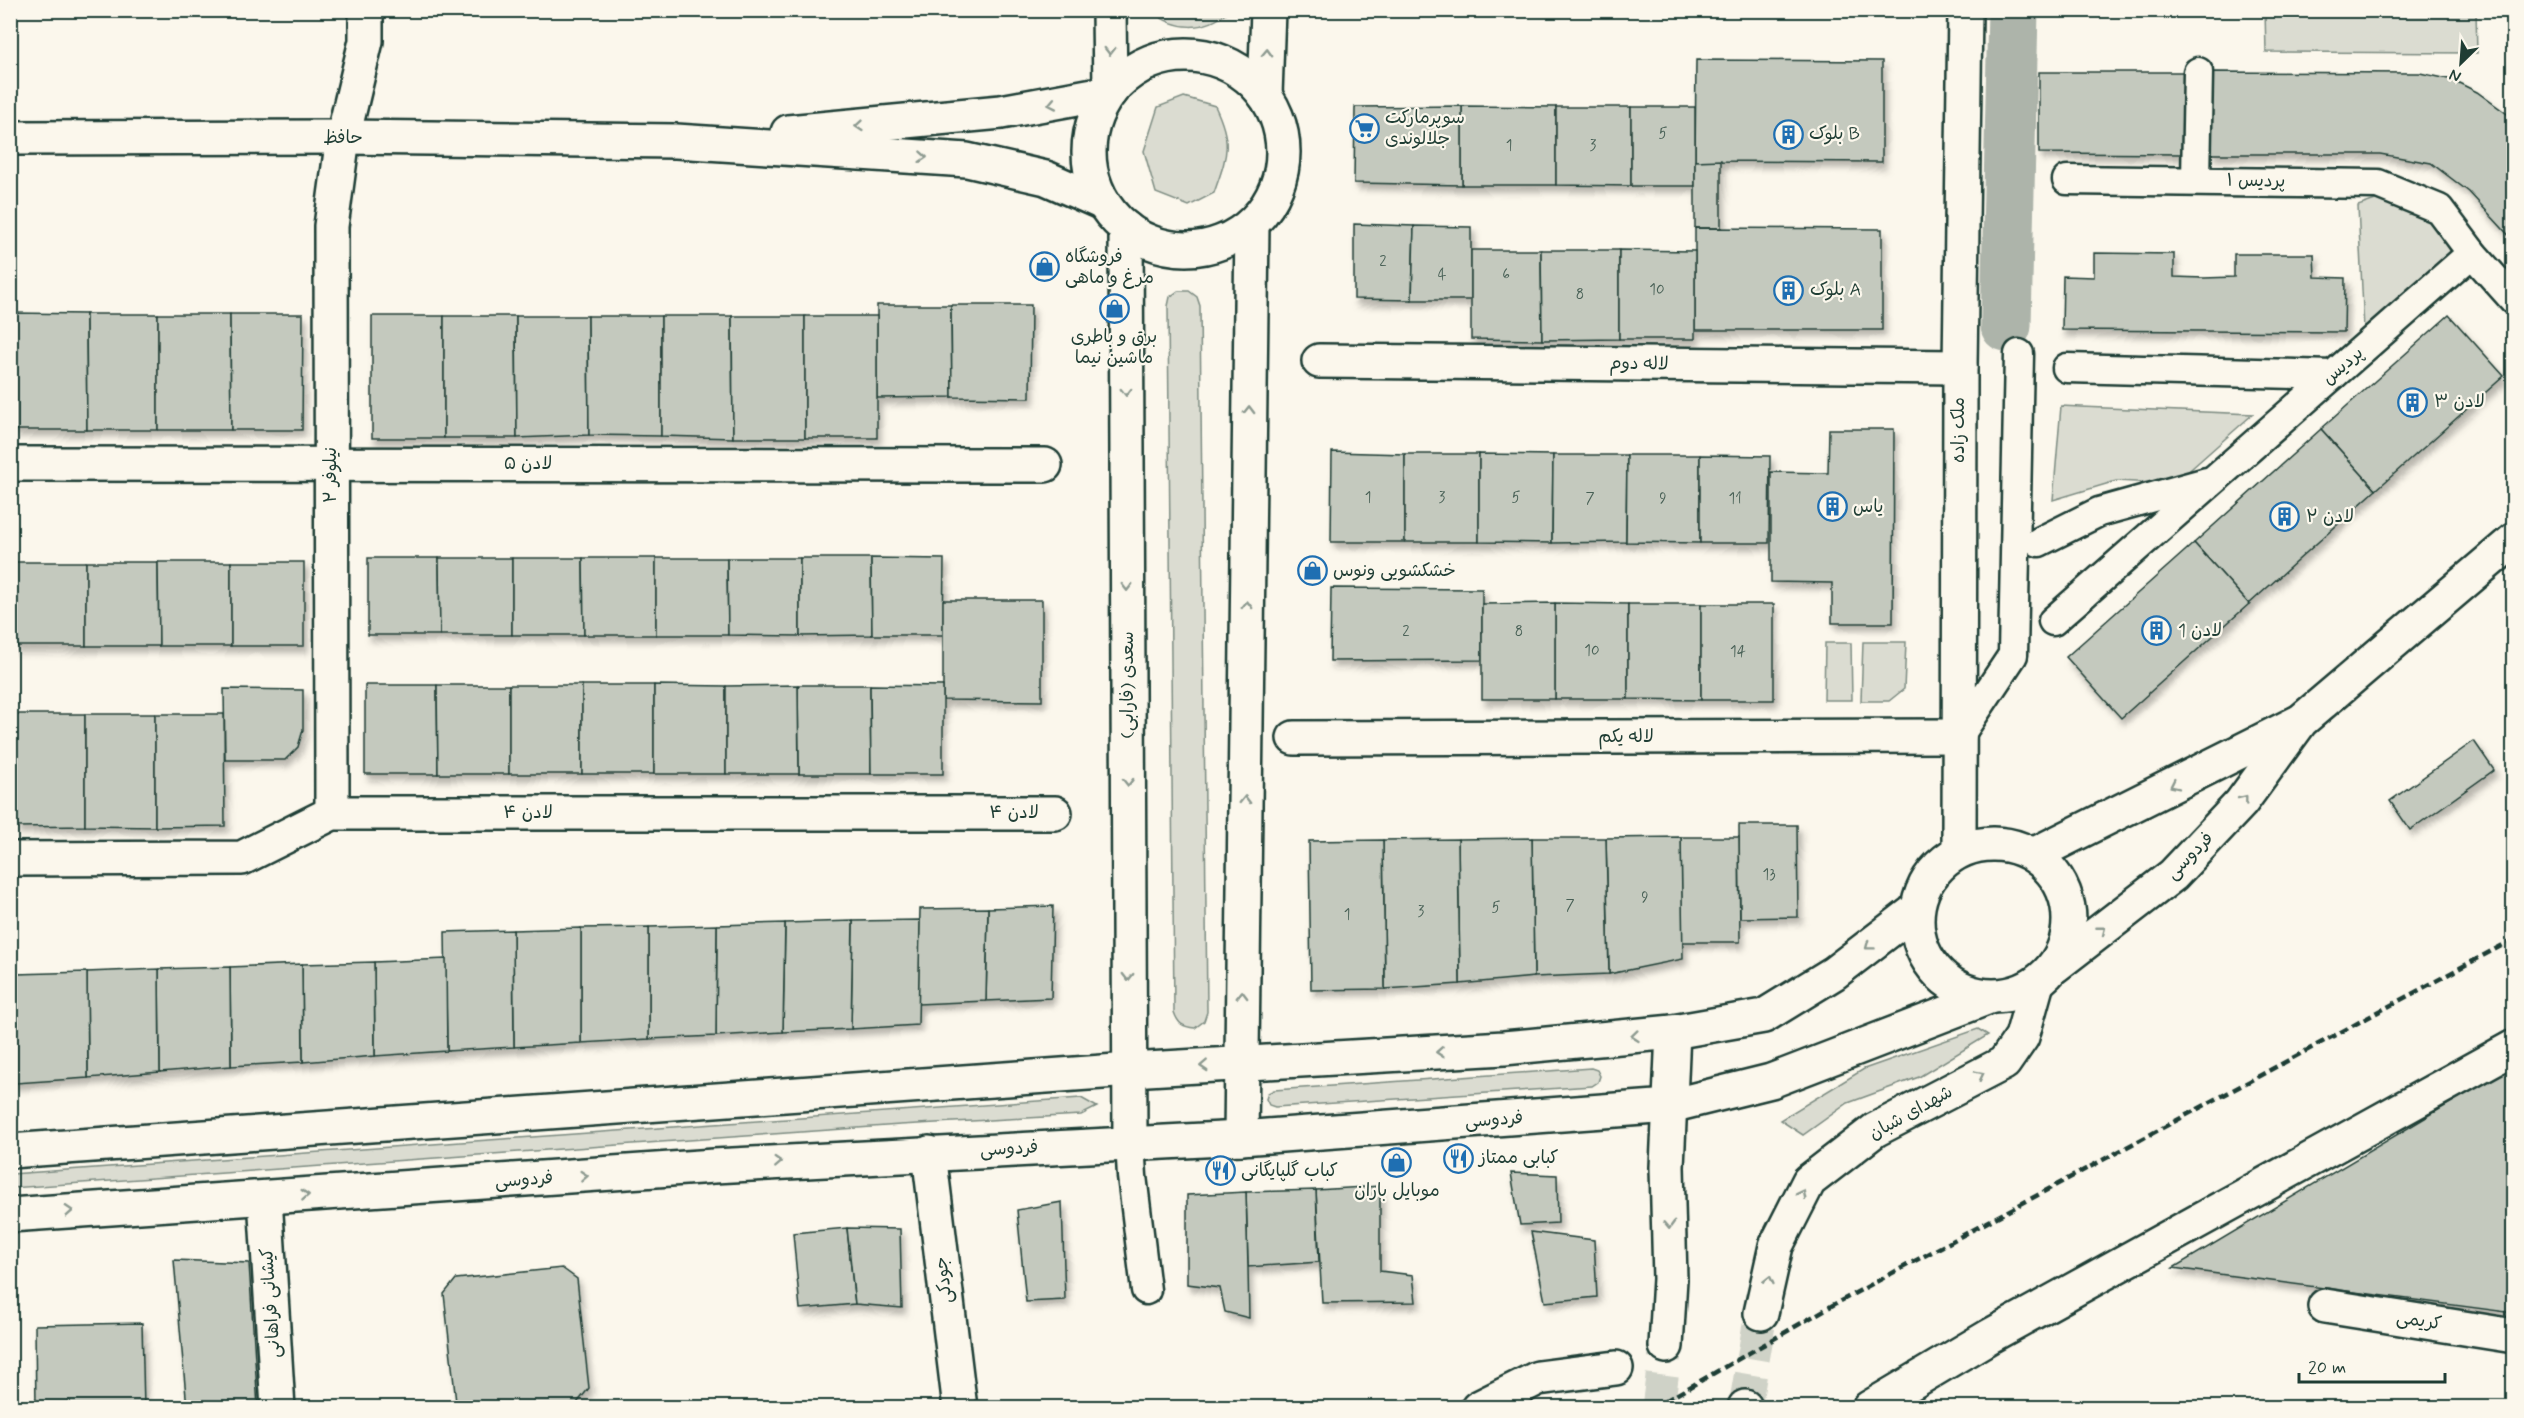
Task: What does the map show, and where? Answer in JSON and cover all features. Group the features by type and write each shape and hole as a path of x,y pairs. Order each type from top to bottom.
{"street":[{"name":"نیلوفر ۲","path":"332,813 331,226 343,137 366,41 366,10"},
{"path":"1110,10 1110,92"},
{"path":"1265,95 1269,10"},
{"name":"ملک زاده","path":"1959,850 1960,367 1965,10"},
{"path":"1175,55 1201,56 1226,63 1248,77 1265,95 1277,117 1283,139 1283,162 1278,186 1267,206 1252,224 1233,237 1212,246 1189,249 1166,247 1145,240 1126,228 1103,202 1090,168 1089,141 1095,116 1110,92 1128,74 1150,61 1175,55"},
{"path":"676,141 943,119 1034,107 1110,92"},
{"name":"حافظ","path":"10,138 343,137 676,141"},
{"path":"676,141 967,160 1046,178 1103,202"},
{"path":"1241,1138 1252,224"},
{"name":"سعدی (فارابی)","path":"1126,228 1130,1142"},
{"name":"لاله دوم","path":"1319,361 1960,367"},
{"name":"لادن ۵","path":"10,464 1045,465"},
{"name":"فردوسی","path":"2046,975 2173,875 2241,804 2301,721 2514,540"},
{"name":"فردوسی","path":"2033,855 2301,721"},
{"name":"لاله یکم","path":"1294,738 1959,736"},
{"name":"لادن ۴","path":"10,859 242,858 332,813 1055,813"},
{"path":"1984,844 2009,845 2033,855 2052,872 2065,893 2070,918 2067,943 2046,975 2014,994 1989,998 1964,992 1942,978 1926,959 1917,935 1916,910 1924,886 1938,866 1959,850 1984,844"},
{"path":"10,1151 1130,1070 1504,1048 1673,1032 1764,1016 1834,973 1916,910"},
{"name":"شهدای شبان","path":"1761,1313 1776,1246 1809,1181 1875,1130 2004,1063 2022,1037 2046,975"},
{"name":"فردوسی","path":"10,1215 929,1153 1241,1138 1670,1106 1772,1081 1989,998"},
{"path":"1666,1346 1670,1279 1667,1167 1673,1032"},
{"path":"1873,1404 2514,1047"},
{"name":"جودکی","path":"929,1153 960,1407"},
{"name":"کیشانی فراهانی","path":"265,1198 278,1407"},
{"name":"کریمی","path":"2325,1306 2514,1336"},
{"path":"1478,1407 1538,1378 1616,1368"},
{"path":"1873,1404 1915,1407"}],"lane":[{"path":"2196,180 2198,72"},
{"name":"پردیس ۱","path":"2067,180 2378,184 2439,209 2472,253"},
{"path":"2472,253 2514,300"},
{"name":"پردیس","path":"2053,621 2472,253"},
{"path":"1959,736 2013,655 2019,354"},
{"path":"2067,368 2333,375"},
{"path":"2040,542 2099,512 2215,480"},
{"path":"1130,1142 1146,1290"}],"shaded area":[{"path":"1151,11 1229,11 1210,23 1190,26 1170,22"},
{"path":"2265,11 2476,11 2477,53 2266,52"},
{"path":"1184,97 1215,106 1226,140 1225,159 1214,193 1189,206 1156,193 1144,151 1158,107"},
{"path":"2384,197 2433,223 2451,252 2364,330 2358,206"},
{"path":"1178,291 1189,291 1197,297 1200,306 1207,1012 1204,1021 1195,1028 1182,1024 1174,1012 1168,306 1170,297"},
{"path":"2061,406 2253,414 2174,484 2116,481 2053,500"},
{"path":"1863,642 1906,642 1904,689 1889,701 1861,701"},
{"path":"1825,643 1851,643 1852,700 1824,700"},
{"path":"1978,1029 1988,1035 1919,1077 1848,1103 1803,1135 1780,1120 1864,1069"},
{"path":"1591,1068 1597,1070 1600,1076 1598,1082 1592,1086 1275,1107 1269,1105 1266,1099 1268,1093 1274,1090"},
{"path":"1081,1098 1097,1107 1081,1115 900,1125 11,1188 11,1174"}],"building":[{"name":"بلوک B","path":"1696,60 1882,61 1882,162 1695,161"},
{"path":"2039,72 2183,72 2183,154 2039,153"},
{"path":"2211,72 2420,73 2453,80 2477,92 2514,119 2514,241 2469,192 2431,163 2380,154 2211,154"},
{"path":"1462,106 1556,107 1556,185 1462,185"},
{"path":"1462,106 1462,185 1354,183 1355,107"},
{"path":"1556,107 1631,107 1631,186 1556,185"},
{"path":"1631,107 1695,107 1695,186 1631,186"},
{"path":"1721,160 1721,228 1695,228 1695,161"},
{"path":"1354,224 1414,226 1412,300 1354,299"},
{"path":"1414,226 1471,227 1471,300 1412,300"},
{"name":"بلوک A","path":"1695,228 1882,229 1882,330 1695,330"},
{"path":"1471,250 1541,250 1542,340 1471,339"},
{"path":"1541,250 1619,250 1619,339 1542,340"},
{"path":"1619,250 1695,251 1695,339 1619,339"},
{"path":"2094,253 2174,254 2174,277 2204,278 2234,277 2234,254 2314,254 2315,277 2345,278 2344,332 2062,330 2063,276 2094,277"},
{"path":"877,305 951,305 952,397 877,398"},
{"path":"951,305 1031,305 1030,398 952,397"},
{"path":"14,313 86,314 87,430 14,430"},
{"path":"14,313 14,430 10,430 10,314"},
{"path":"86,314 158,314 158,430 87,430"},
{"path":"158,314 230,314 231,430 158,430"},
{"path":"230,314 303,314 302,430 231,430"},
{"name":"لادن ۳","path":"2449,315 2504,376 2376,490 2321,429"},
{"path":"372,316 444,316 444,438 372,438"},
{"path":"444,316 516,316 517,438 444,438"},
{"path":"516,316 588,316 589,435 517,438"},
{"path":"588,316 661,316 661,436 589,435"},
{"path":"661,316 732,316 733,438 661,436"},
{"path":"732,316 805,316 805,438 733,438"},
{"path":"805,316 877,316 877,438 805,438"},
{"name":"یاس","path":"1829,429 1894,429 1893,623 1832,623 1832,583 1771,582 1771,472 1828,473"},
{"name":"لادن ۲","path":"2321,429 2376,490 2249,604 2194,543"},
{"path":"1332,452 1405,454 1405,542 1331,542"},
{"path":"1405,454 1479,454 1479,542 1405,542"},
{"path":"1479,454 1553,455 1552,543 1479,542"},
{"path":"1553,455 1627,455 1626,542 1552,543"},
{"path":"1627,455 1700,455 1700,543 1626,542"},
{"path":"1700,455 1770,456 1769,543 1700,543"},
{"name":"لادن 1","path":"2194,543 2249,604 2121,718 2066,657"},
{"path":"368,558 439,558 440,635 368,635"},
{"path":"439,558 512,558 512,635 440,635"},
{"path":"512,558 583,558 584,635 512,635"},
{"path":"583,558 656,558 656,635 584,635"},
{"path":"656,558 727,558 728,635 656,635"},
{"path":"727,558 800,558 800,636 728,635"},
{"path":"800,558 871,558 872,635 800,636"},
{"path":"871,558 944,559 943,635 872,635"},
{"path":"13,562 86,562 86,646 13,646"},
{"path":"86,562 158,562 159,646 86,646"},
{"path":"158,562 231,562 231,646 159,646"},
{"path":"231,562 304,562 304,646 231,646"},
{"path":"1331,588 1482,589 1482,660 1330,661"},
{"path":"943,600 1042,600 1042,701 943,700"},
{"path":"1555,603 1628,604 1628,699 1555,699"},
{"path":"1555,603 1555,699 1482,699 1482,604"},
{"path":"1628,604 1701,604 1701,700 1628,699"},
{"path":"1701,604 1774,604 1774,700 1701,700"},
{"path":"365,685 437,685 438,774 365,774"},
{"path":"437,685 509,685 509,774 438,774"},
{"path":"509,685 582,685 582,774 509,774"},
{"path":"582,685 654,685 654,774 582,774"},
{"path":"654,685 726,686 726,774 654,774"},
{"path":"798,685 870,685 871,774 799,774"},
{"path":"798,685 799,774 726,774 726,686"},
{"path":"870,685 943,686 943,774 871,774"},
{"path":"224,689 303,690 303,730 298,747 285,760 225,760"},
{"path":"16,714 85,714 85,826 16,827"},
{"path":"85,714 155,714 155,827 85,826"},
{"path":"155,714 224,714 225,826 155,827"},
{"path":"2474,741 2494,770 2410,830 2390,801"},
{"path":"1739,825 1797,825 1798,917 1740,918"},
{"path":"1681,837 1739,837 1740,942 1682,942"},
{"path":"1681,837 1683,959 1609,974 1606,838"},
{"path":"1532,838 1606,838 1609,974 1534,977"},
{"path":"1532,838 1534,977 1460,984 1458,839"},
{"path":"1458,839 1460,984 1385,989 1383,840"},
{"path":"1383,840 1385,989 1311,990 1309,841"},
{"path":"1053,906 1051,998 986,1001 988,908"},
{"path":"988,908 986,1001 918,1004 920,909"},
{"path":"920,920 918,1025 851,1029 853,921"},
{"path":"853,921 851,1029 783,1032 785,923"},
{"path":"785,923 783,1032 716,1036 717,925"},
{"path":"717,925 716,1036 649,1039 649,927"},
{"path":"649,927 649,1039 581,1043 581,928"},
{"path":"581,928 581,1043 514,1047 513,930"},
{"path":"513,930 514,1047 447,1051 445,932"},
{"path":"446,959 447,1051 375,1056 374,962"},
{"path":"374,962 375,1056 303,1062 302,964"},
{"path":"302,964 303,1062 231,1066 230,967"},
{"path":"230,967 231,1066 160,1072 159,969"},
{"path":"159,969 160,1072 88,1078 87,972"},
{"path":"87,972 88,1078 16,1083 16,974"},
{"path":"10,974 16,974 16,1083 10,1083"},
{"path":"2514,1065 2514,1313 2173,1268"},
{"path":"1511,1173 1557,1175 1558,1223 1520,1225"},
{"path":"1380,1186 1380,1271 1413,1275 1416,1302 1322,1303 1316,1190"},
{"path":"1316,1190 1319,1262 1248,1267 1246,1192"},
{"path":"1246,1192 1249,1318 1225,1312 1220,1288 1187,1284 1187,1195"},
{"path":"1062,1202 1065,1300 1026,1302 1017,1210"},
{"path":"847,1228 855,1304 800,1309 793,1233"},
{"path":"847,1228 900,1229 902,1308 855,1304"},
{"path":"1531,1232 1594,1240 1597,1297 1545,1302"},
{"path":"174,1260 249,1263 258,1408 187,1408"},
{"path":"562,1268 577,1279 589,1388 577,1403 531,1408 463,1408 456,1402 444,1294 456,1279"},
{"path":"142,1323 144,1408 36,1408 35,1325"}],"waterway":[{"path":"2006,326 2013,10"}],"tunnel":[{"path":"1745,1407 1761,1313"},
{"path":"1658,1408 1666,1346"}],"railway":[{"path":"1653,1408 1833,1305 2514,939"}],"place":[{"name":"سوپرمارکت جلالوندی","path":"1364,128"},
{"name":"بلوک B","path":"1788,134"},
{"name":"فروشگاه مرغ و ماهی","path":"1044,267"},
{"name":"بلوک A","path":"1789,290"},
{"name":"برق و باطری ماشین نیما","path":"1114,308"},
{"name":"لادن ۳","path":"2413,402"},
{"name":"یاس","path":"1832,507"},
{"name":"لادن ۲","path":"2285,517"},
{"name":"خشکشویی ونوس","path":"1312,571"},
{"name":"لادن 1","path":"2157,631"},
{"name":"کبابی ممتاز","path":"1458,1158"},
{"name":"موبایل باران","path":"1397,1162"},
{"name":"کباب گلپایگانی","path":"1220,1171"}]}
